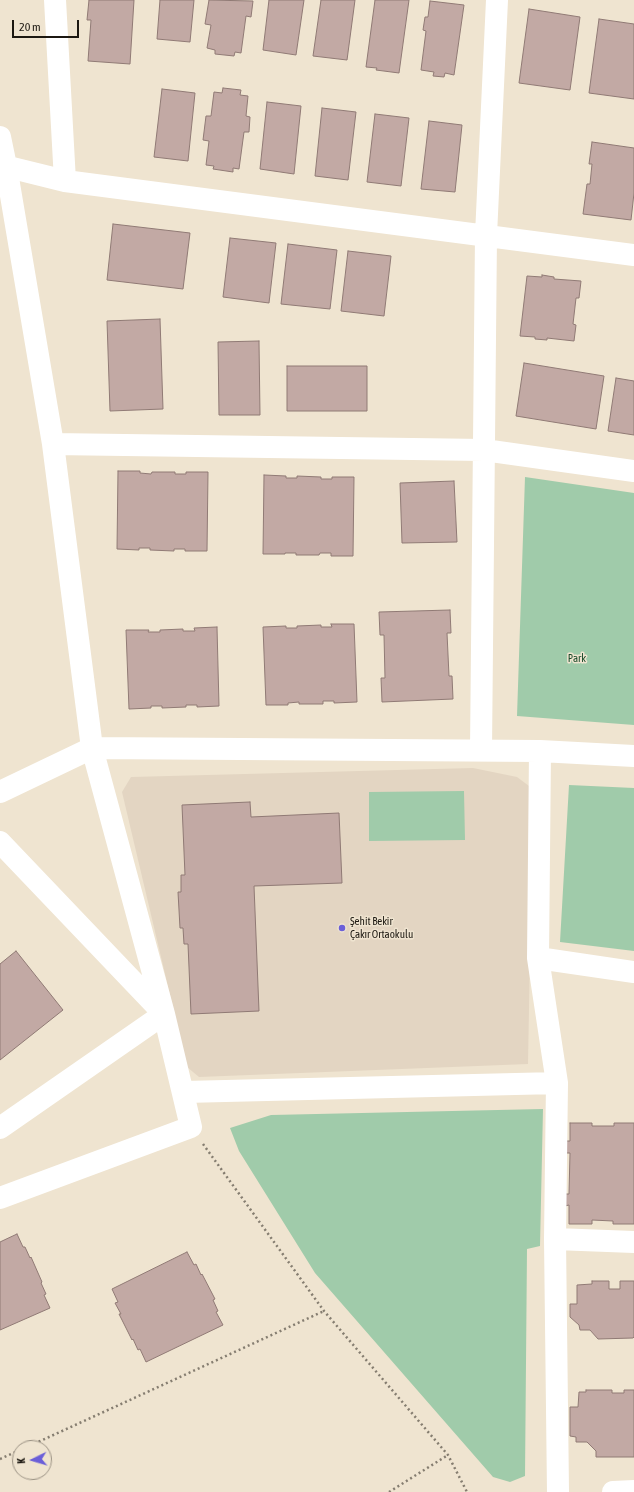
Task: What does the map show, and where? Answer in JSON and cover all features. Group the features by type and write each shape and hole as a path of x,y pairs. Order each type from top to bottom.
{"street":[{"path":"55,0 65,181"},
{"path":"481,750 486,235 497,0"},
{"path":"0,137 3,166 53,444 92,748 164,1014 184,1092 191,1127 0,1198"},
{"path":"3,166 65,181 634,255"},
{"path":"53,444 484,450 634,471"},
{"path":"0,792 92,748 481,750 540,751 634,756"},
{"path":"540,751 538,958 557,1083 555,1239 558,1492"},
{"path":"0,842 164,1014"},
{"path":"538,958 634,972"},
{"path":"0,1128 164,1014"},
{"path":"184,1092 557,1083"},
{"path":"555,1239 634,1242"},
{"path":"613,1492 634,1491"}],"path":[{"path":"191,1127 324,1311 448,1455 467,1492"},
{"path":"42,1440 324,1311"},
{"path":"0,1459 12,1454"},
{"path":"388,1492 448,1455"}],"shaded area":[{"name":"Şehit Bekir Çakır Ortaokulu","path":"473,768 517,777 533,789 528,1064 199,1077 187,1067 122,792 131,777"}],"green space":[{"name":"Park","path":"525,477 634,493 634,725 517,716"},
{"path":"569,785 634,788 634,951 560,942"},
{"path":"464,791 465,840 369,841 369,792"},
{"path":"543,1109 540,1246 527,1249 525,1476 510,1482 493,1477 315,1273 239,1151 230,1128 271,1115"}],"building":[{"path":"89,0 134,0 130,64 88,61 91,20 87,20"},
{"path":"160,0 194,0 190,42 157,39"},
{"path":"209,0 253,1 251,17 246,16 241,53 235,52 234,56 215,54 215,50 207,48 211,25 205,24"},
{"path":"269,0 304,0 296,55 263,50"},
{"path":"321,0 355,0 347,60 313,56"},
{"path":"375,0 409,0 399,73 366,67"},
{"path":"430,1 464,5 454,75 445,73 444,77 433,76 434,72 421,70 426,31 423,30 425,17 428,17"},
{"path":"529,9 580,17 570,90 519,83"},
{"path":"599,19 634,24 634,99 589,93"},
{"path":"223,88 241,90 240,95 248,96 246,116 250,117 249,132 244,132 239,169 233,168 233,172 213,169 214,166 206,165 209,141 203,140 206,116 211,116 214,92 222,93"},
{"path":"162,89 195,93 188,161 154,157"},
{"path":"267,102 301,106 294,174 260,169"},
{"path":"322,108 356,112 348,180 315,176"},
{"path":"375,114 409,118 401,186 367,182"},
{"path":"429,121 462,125 455,192 421,189"},
{"path":"592,142 634,148 634,193 631,220 583,214 587,184 590,184 592,164 589,164"},
{"path":"113,224 190,233 183,289 107,280"},
{"path":"230,238 276,243 269,303 223,297"},
{"path":"288,244 337,250 330,309 281,304"},
{"path":"348,251 391,256 384,316 341,311"},
{"path":"542,275 554,277 554,279 581,281 579,298 576,298 573,324 576,325 574,341 547,338 547,340 535,339 535,337 520,336 527,276 542,277"},
{"path":"160,319 163,409 110,411 107,321"},
{"path":"259,341 260,415 219,415 218,342"},
{"path":"524,363 604,376 596,429 516,416"},
{"path":"287,366 367,366 367,411 287,411"},
{"path":"616,378 634,381 634,435 608,431"},
{"path":"118,471 140,471 140,473 151,474 152,472 175,472 175,474 186,474 186,472 208,472 207,551 185,551 185,549 174,549 174,551 150,550 150,548 139,548 139,550 117,549"},
{"path":"264,475 286,476 286,478 297,478 297,476 321,477 321,479 332,479 332,477 354,477 353,556 331,556 331,553 320,553 319,555 296,555 296,553 263,554"},
{"path":"454,481 457,542 402,543 400,483"},
{"path":"450,610 451,633 447,633 449,676 452,676 453,699 382,702 381,678 385,678 384,635 380,635 379,612"},
{"path":"331,624 354,624 357,702 334,703 334,701 323,701 323,704 299,704 299,702 288,703 288,705 266,705 263,627 286,626 286,628 297,628 297,626 321,625 321,627 332,627"},
{"path":"217,627 219,706 197,707 197,705 186,705 186,707 162,708 162,706 151,706 151,708 129,709 126,630 149,630 148,632 160,632 160,630 183,629 183,631 195,631 194,628"},
{"path":"250,802 251,817 339,813 342,883 254,886 259,1011 191,1014 188,944 184,944 183,928 180,928 178,892 181,892 181,875 185,875 182,805"},
{"path":"16,951 63,1010 0,1060 0,964"},
{"path":"570,1123 592,1123 592,1126 614,1126 614,1123 634,1123 634,1224 613,1224 613,1221 592,1220 592,1224 569,1224 569,1205 565,1206 565,1194 569,1194 570,1153 565,1153 565,1141 570,1141"},
{"path":"17,1234 23,1247 25,1247 30,1258 31,1257 42,1282 41,1283 46,1294 44,1295 50,1308 0,1330 0,1242"},
{"path":"187,1252 194,1265 196,1264 201,1275 202,1274 215,1299 213,1300 218,1311 216,1312 223,1325 146,1362 140,1349 138,1350 133,1339 132,1340 119,1314 121,1314 115,1303 118,1302 112,1289"},
{"path":"592,1281 609,1281 609,1289 620,1289 620,1281 634,1281 633,1338 598,1339 590,1330 580,1330 579,1325 570,1317 570,1304 577,1304 577,1285 592,1284"},
{"path":"586,1390 612,1390 612,1393 624,1393 624,1390 634,1390 634,1457 596,1457 596,1451 587,1442 576,1442 576,1437 570,1436 570,1407 578,1407 579,1392 586,1392"}],"place":[{"name":"Şehit Bekir Çakır Ortaokulu","path":"342,928"}]}
